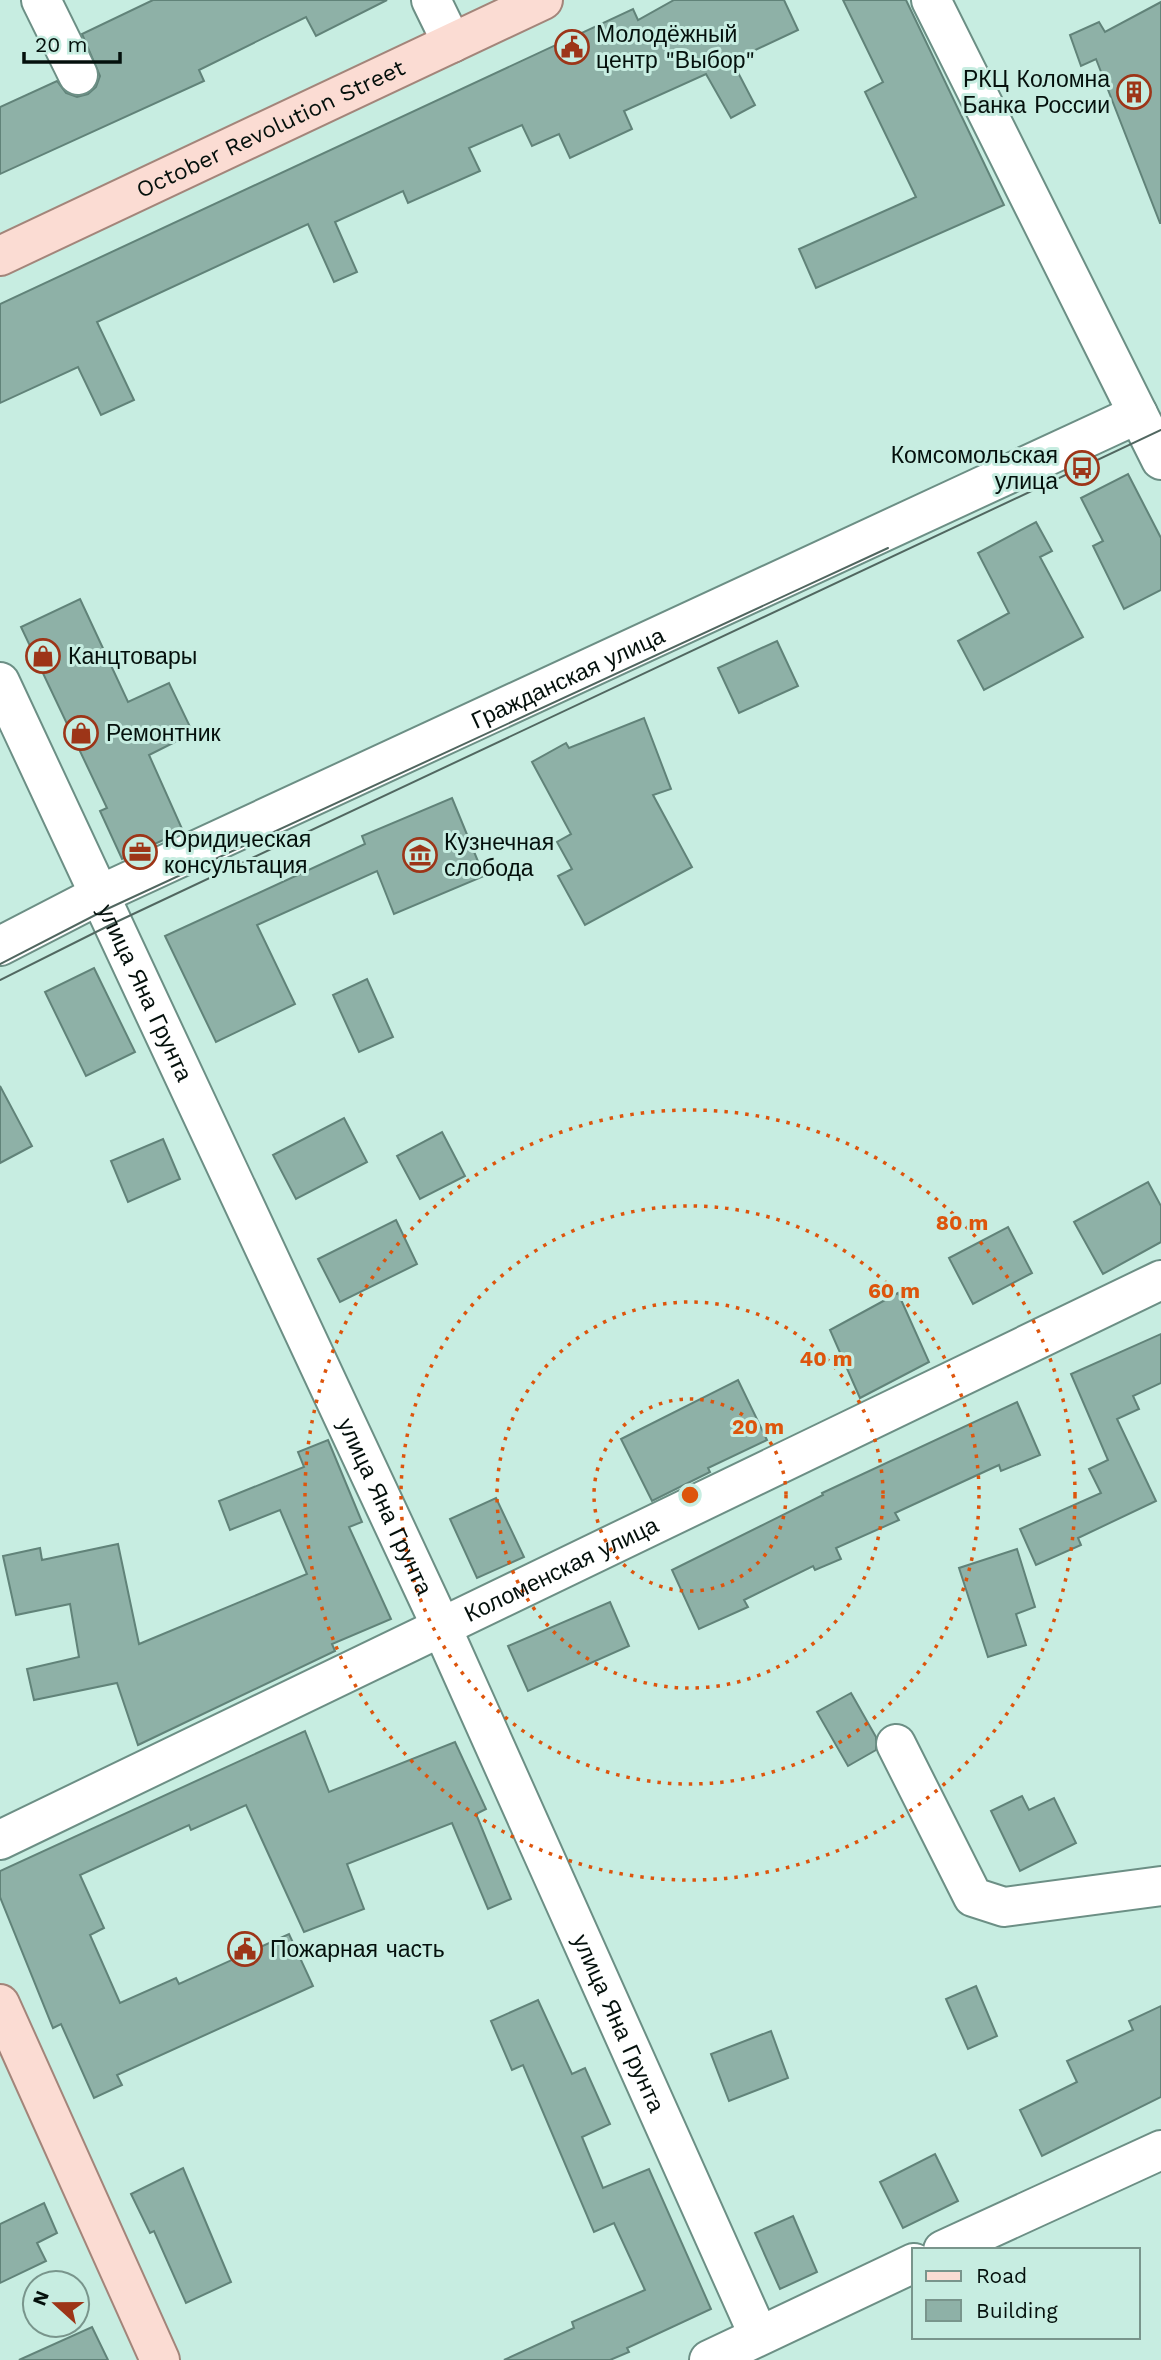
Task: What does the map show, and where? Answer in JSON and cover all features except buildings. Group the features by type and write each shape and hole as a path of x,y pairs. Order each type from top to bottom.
{"main road":[{"name":"October Revolution Street","path":"0,256 543,0"},
{"path":"0,2004 160,2360"}],"street":[{"path":"41,0 78,75"},
{"path":"431,0 452,43"},
{"path":"931,0 1153,438"},
{"name":"Гражданская улица","path":"0,946 99,895 1153,438"},
{"name":"улица Яна Грунта","path":"0,682 441,1626 758,2334"},
{"name":"Коломенская улица","path":"0,1840 1161,1280"},
{"path":"896,1744 973,1897 1004,1908 1161,1886"},
{"path":"947,2248 1161,2150"},
{"path":"709,2360 758,2334 912,2264"}],"tram line":[{"path":"0,980 112,924 1161,430"},
{"path":"0,964 105,910 888,548"}],"place":[{"name":"Молодёжный центр \"Выбор\"","path":"572,47"},
{"name":"РКЦ Коломна Банка России","path":"1134,92"},
{"name":"Комсомольская улица","path":"1082,468"},
{"name":"Канцтовары","path":"43,656"},
{"name":"Ремонтник","path":"81,733"},
{"name":"Юридическая консультация","path":"140,852"},
{"name":"Кузнечная слобода","path":"420,855"},
{"name":"Пожарная часть","path":"245,1949"}]}
